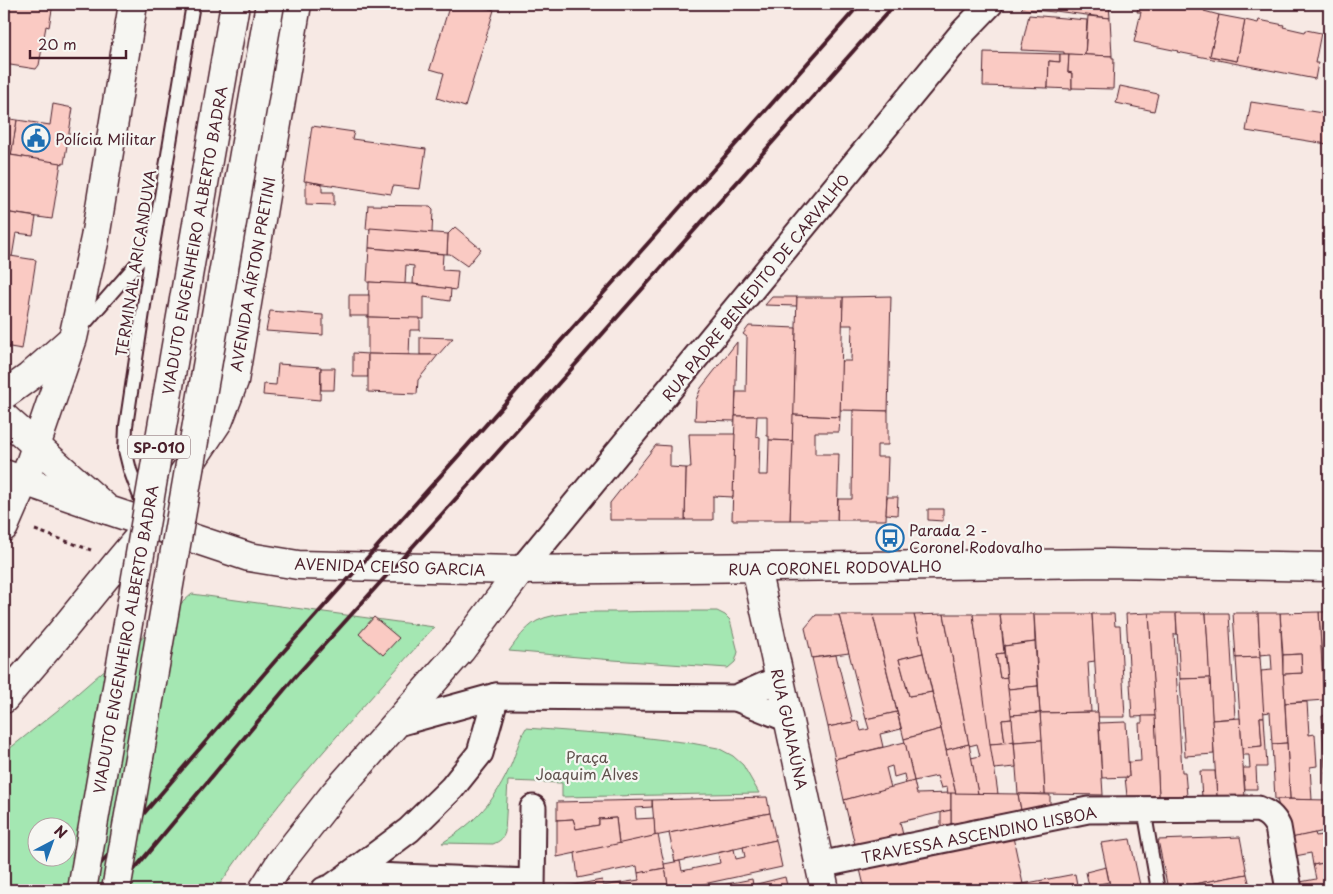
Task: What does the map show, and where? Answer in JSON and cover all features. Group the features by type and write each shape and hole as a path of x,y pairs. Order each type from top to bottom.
{"main road":[{"path":"4,527 14,478 37,447 73,338 95,238 133,4"},
{"name":"VIADUTO ENGENHEIRO ALBERTO BADRA","path":"82,890 235,4"},
{"name":"SP-010","path":"116,890 270,4"},
{"name":"AVENIDA AÍRTON PRETINI","path":"7,690 58,636 150,524 219,420 234,381 297,4"},
{"path":"4,395 29,377 73,338"},
{"path":"4,417 108,510"},
{"name":"AVENIDA CELSO GARCIA","path":"14,478 249,556 298,565 521,570"},
{"path":"1299,566 1329,551"},
{"name":"RUA CORONEL RODOVALHO","path":"521,570 1105,563 1329,567"},
{"name":"RUA GUAIAÚNA","path":"756,568 822,878"},
{"path":"263,890 280,863 335,793 461,650 521,570"}],"street":[{"name":"RUA PADRE BENEDITO DE CARVALHO","path":"521,570 964,31 990,4"},
{"path":"736,698 779,679"},
{"path":"398,723 496,696 736,698 788,719"},
{"path":"324,890 332,887 349,875 409,830 452,788 480,753 496,696"},
{"path":"349,875 532,886 532,808"},
{"name":"TRAVESSA ASCENDINO LISBOA","path":"822,878 1088,810 1258,810 1268,813 1278,827 1289,890"}],"lane":[{"name":"TERMINAL ARICANDUVA","path":"150,524 130,470 125,450 126,426 153,245 193,4"},
{"path":"73,338 153,245"},
{"path":"1144,809 1158,890"}],"path":[{"path":"48,535 93,550"}],"green space":[{"path":"192,594 434,627 293,788 240,855 216,890 4,890 4,753 63,706"},
{"path":"717,611 730,620 738,652 735,662 728,668 509,651 529,627 537,621 554,615 587,612"},
{"name":"Praça Joaquim Alves","path":"526,728 622,735 718,748 733,756 743,765 759,793 562,797 562,783 508,781 505,832 501,840 493,844 442,843 475,819 491,800 505,778"}],"building":[{"path":"4,4 53,4 49,27 46,26 39,65 36,69 4,64"},
{"path":"450,4 472,4 494,10 465,107 437,98 444,73 430,69"},
{"path":"1026,4 1109,4 1110,18 1021,9"},
{"path":"1139,4 1171,4 1180,6 1181,4 1204,9 1204,11 1219,15 1210,56 1237,61 1245,20 1258,23 1259,20 1305,32 1306,30 1321,33 1315,63 1318,63 1315,79 1134,42 1141,12 1137,12"},
{"path":"1309,4 1329,4 1329,7"},
{"path":"1029,15 1087,20 1085,55 1021,50"},
{"path":"1219,15 1245,20 1237,61 1210,56"},
{"path":"1088,16 1110,18 1112,56 1085,55"},
{"path":"984,52 1060,54 1060,62 1049,61 1048,88 983,86"},
{"path":"1060,54 1069,54 1068,72 1072,73 1072,89 1048,88 1049,61 1060,62"},
{"path":"1069,54 1112,56 1114,58 1113,89 1072,88 1072,73 1068,72"},
{"path":"1120,86 1158,94 1154,111 1116,103"},
{"path":"1251,102 1329,114 1327,144 1246,131"},
{"name":"Polícia Militar","path":"53,104 73,108 64,164 11,155 17,120 50,125"},
{"path":"4,118 17,120 11,155 4,154"},
{"path":"312,126 354,132 352,139 426,149 420,189 393,186 391,194 304,181"},
{"path":"4,154 61,163 52,219 4,212"},
{"path":"306,181 322,184 322,192 334,192 334,205 306,204"},
{"path":"368,205 430,206 433,209 432,233 366,229"},
{"path":"4,212 36,217 33,235 16,233 12,257 4,255"},
{"path":"455,227 481,249 467,266 450,254 447,254 448,234"},
{"path":"370,228 448,234 447,254 369,248"},
{"path":"369,248 443,254 442,270 458,271 456,290 413,284 414,266 406,265 405,284 367,282"},
{"path":"4,255 36,260 22,349 4,346"},
{"path":"369,282 413,284 451,289 450,301 424,297 424,319 368,317"},
{"path":"349,295 369,295 369,316 349,316"},
{"path":"891,296 888,411 840,410 841,361 851,361 852,325 842,325 843,297"},
{"path":"772,297 797,297 797,306 765,305"},
{"path":"797,297 843,297 840,417 793,415"},
{"path":"270,311 323,315 323,335 266,331"},
{"path":"368,317 420,318 420,330 410,330 409,355 368,354"},
{"path":"749,326 796,328 793,441 769,440 769,436 767,436 767,416 735,416 736,392 746,392 747,337 743,334"},
{"path":"420,337 453,338 438,355 420,355"},
{"path":"737,342 735,421 695,420 696,400 701,388"},
{"path":"353,353 368,354 368,377 353,377"},
{"path":"368,354 438,355 418,380 417,394 368,392"},
{"path":"278,364 321,367 320,400 263,395 264,384 276,385"},
{"path":"321,368 335,368 334,390 321,390"},
{"path":"853,410 888,411 888,445 877,445 877,457 888,457 886,520 837,520 838,499 852,499"},
{"path":"793,415 840,417 839,432 815,432 815,454 839,454 837,520 790,520"},
{"path":"735,416 757,416 756,436 760,437 759,475 768,475 769,440 793,441 790,520 732,520"},
{"path":"689,434 735,434 733,497 713,496 713,520 685,520 686,468 691,468"},
{"path":"656,445 670,446 670,467 686,468 685,520 610,520 610,503"},
{"path":"887,497 898,497 897,515 886,514"},
{"path":"928,509 943,509 943,521 928,520"},
{"path":"1319,612 1329,612 1329,700 1324,700"},
{"path":"1319,612 1324,700 1285,703 1283,674 1302,673 1301,654 1283,655 1280,613"},
{"path":"1149,613 1176,613 1177,634 1174,634 1182,772 1185,772 1187,796 1159,796"},
{"path":"1149,613 1155,716 1132,717 1126,614"},
{"path":"1176,613 1206,613 1210,678 1180,679"},
{"path":"1206,613 1229,613 1235,718 1212,720"},
{"path":"1233,613 1258,613 1260,657 1236,658"},
{"path":"1258,613 1280,613 1287,743 1272,744 1270,712 1263,713 1261,671 1272,670 1271,654 1260,655"},
{"path":"944,614 969,744 946,750 914,615"},
{"path":"944,614 973,614 998,794 978,794 971,758 980,756 977,744 969,746"},
{"path":"973,614 1000,614 1004,653 996,654 1000,678 1007,677 1012,719 1002,720 1005,743 990,744"},
{"path":"1000,614 1034,614 1035,642 1004,646"},
{"path":"1034,614 1092,614 1095,661 1088,662 1091,712 1040,713"},
{"path":"1092,614 1114,614 1115,626 1120,626 1125,717 1098,717"},
{"path":"816,615 839,615 849,653 812,658 805,628"},
{"path":"839,615 873,615 897,712 866,719"},
{"path":"873,615 914,615 923,653 899,659 909,696 932,692 941,729 904,739"},
{"path":"374,617 399,638 383,655 359,634"},
{"path":"1035,642 1038,686 1008,689 1004,646"},
{"path":"923,653 932,692 909,696 899,659"},
{"path":"1004,653 1007,677 1000,678 996,654"},
{"path":"1301,654 1302,673 1283,674 1283,655"},
{"path":"836,655 853,722 828,727 812,658"},
{"path":"1260,657 1264,717 1260,717 1262,746 1242,748 1236,658"},
{"path":"1210,678 1214,754 1185,756 1180,679"},
{"path":"1038,686 1040,713 1011,715 1008,689"},
{"path":"1307,702 1309,735 1315,734 1317,766 1310,767 1312,800 1290,799 1285,703"},
{"path":"897,712 901,729 880,734 883,747 835,759 828,727 858,721 861,731 869,729 866,719"},
{"path":"1098,712 1103,795 1045,794 1040,713"},
{"path":"1040,713 1042,740 1014,742 1011,715"},
{"path":"1329,715 1329,800 1327,800 1322,716"},
{"path":"1142,716 1155,716 1159,796 1127,796 1125,777 1129,777 1128,762 1141,761 1139,723 1142,723"},
{"path":"1260,717 1264,717 1267,767 1256,767 1257,789 1245,789 1243,768 1250,768 1249,755 1242,755 1242,748 1262,746"},
{"path":"1240,718 1245,798 1217,797 1212,720"},
{"path":"1012,719 1014,741 1005,743 1002,720"},
{"path":"1126,722 1129,777 1102,778 1099,723"},
{"path":"941,729 956,794 948,794 947,787 941,788 937,776 914,781 904,739"},
{"path":"1042,740 1045,794 1018,794 1014,742"},
{"path":"905,742 914,781 906,784 904,774 894,777 892,766 886,768 891,788 844,800 835,759"},
{"path":"1014,742 1016,767 994,769 990,744"},
{"path":"1287,743 1290,799 1275,799 1272,744"},
{"path":"969,744 978,794 956,794 946,750"},
{"path":"1200,771 1215,771 1217,797 1202,797"},
{"path":"914,781 917,794 951,793 951,810 900,822 903,835 855,845 844,800"},
{"path":"951,793 1018,794 1021,810 951,824"},
{"path":"1018,794 1050,795 1050,805 1021,810"},
{"path":"767,797 770,813 655,836 652,800"},
{"path":"1277,799 1329,800 1329,830 1284,840 1283,824"},
{"path":"652,800 652,807 635,808 636,819 654,818 655,836 619,844 616,818 599,819 599,825 576,829 573,819 557,820 557,802"},
{"path":"951,810 951,824 941,827 941,812"},
{"path":"770,813 776,840 675,862 669,833"},
{"path":"616,818 619,844 557,857 557,820 573,819 576,829 599,825 599,819"},
{"path":"1315,833 1316,836 1329,834 1329,862 1313,865 1311,853 1290,857 1286,839"},
{"path":"658,835 665,868 638,873 637,866 578,878 575,853"},
{"path":"1013,837 1023,884 993,890 865,890 860,869"},
{"path":"1240,837 1247,874 1168,889 1158,840"},
{"path":"1130,839 1141,890 1111,890 1101,843"},
{"path":"776,840 782,867 669,890 664,864 680,861 682,871 720,863 718,853 734,849 736,859 745,857 743,847"},
{"path":"1329,862 1328,890 1296,890 1295,883 1316,879 1313,865"},
{"path":"1106,867 1109,882 1089,886 1086,872"},
{"path":"665,868 669,890 557,890 557,888 602,880 603,886 639,880 638,873"},
{"path":"1075,874 1078,890 1019,890 1017,885"},
{"path":"1247,874 1251,890 1168,889"},
{"path":"785,877 788,890 697,890 752,879 753,885"},
{"path":"694,886 694,890 676,890"}],"railway":[{"path":"78,890 276,660 860,4"},
{"path":"117,890 295,677 480,472 895,4"}],"place":[{"name":"Polícia Militar","path":"36,138"},
{"name":"Parada 2 - Coronel Rodovalho","path":"890,538"}]}
